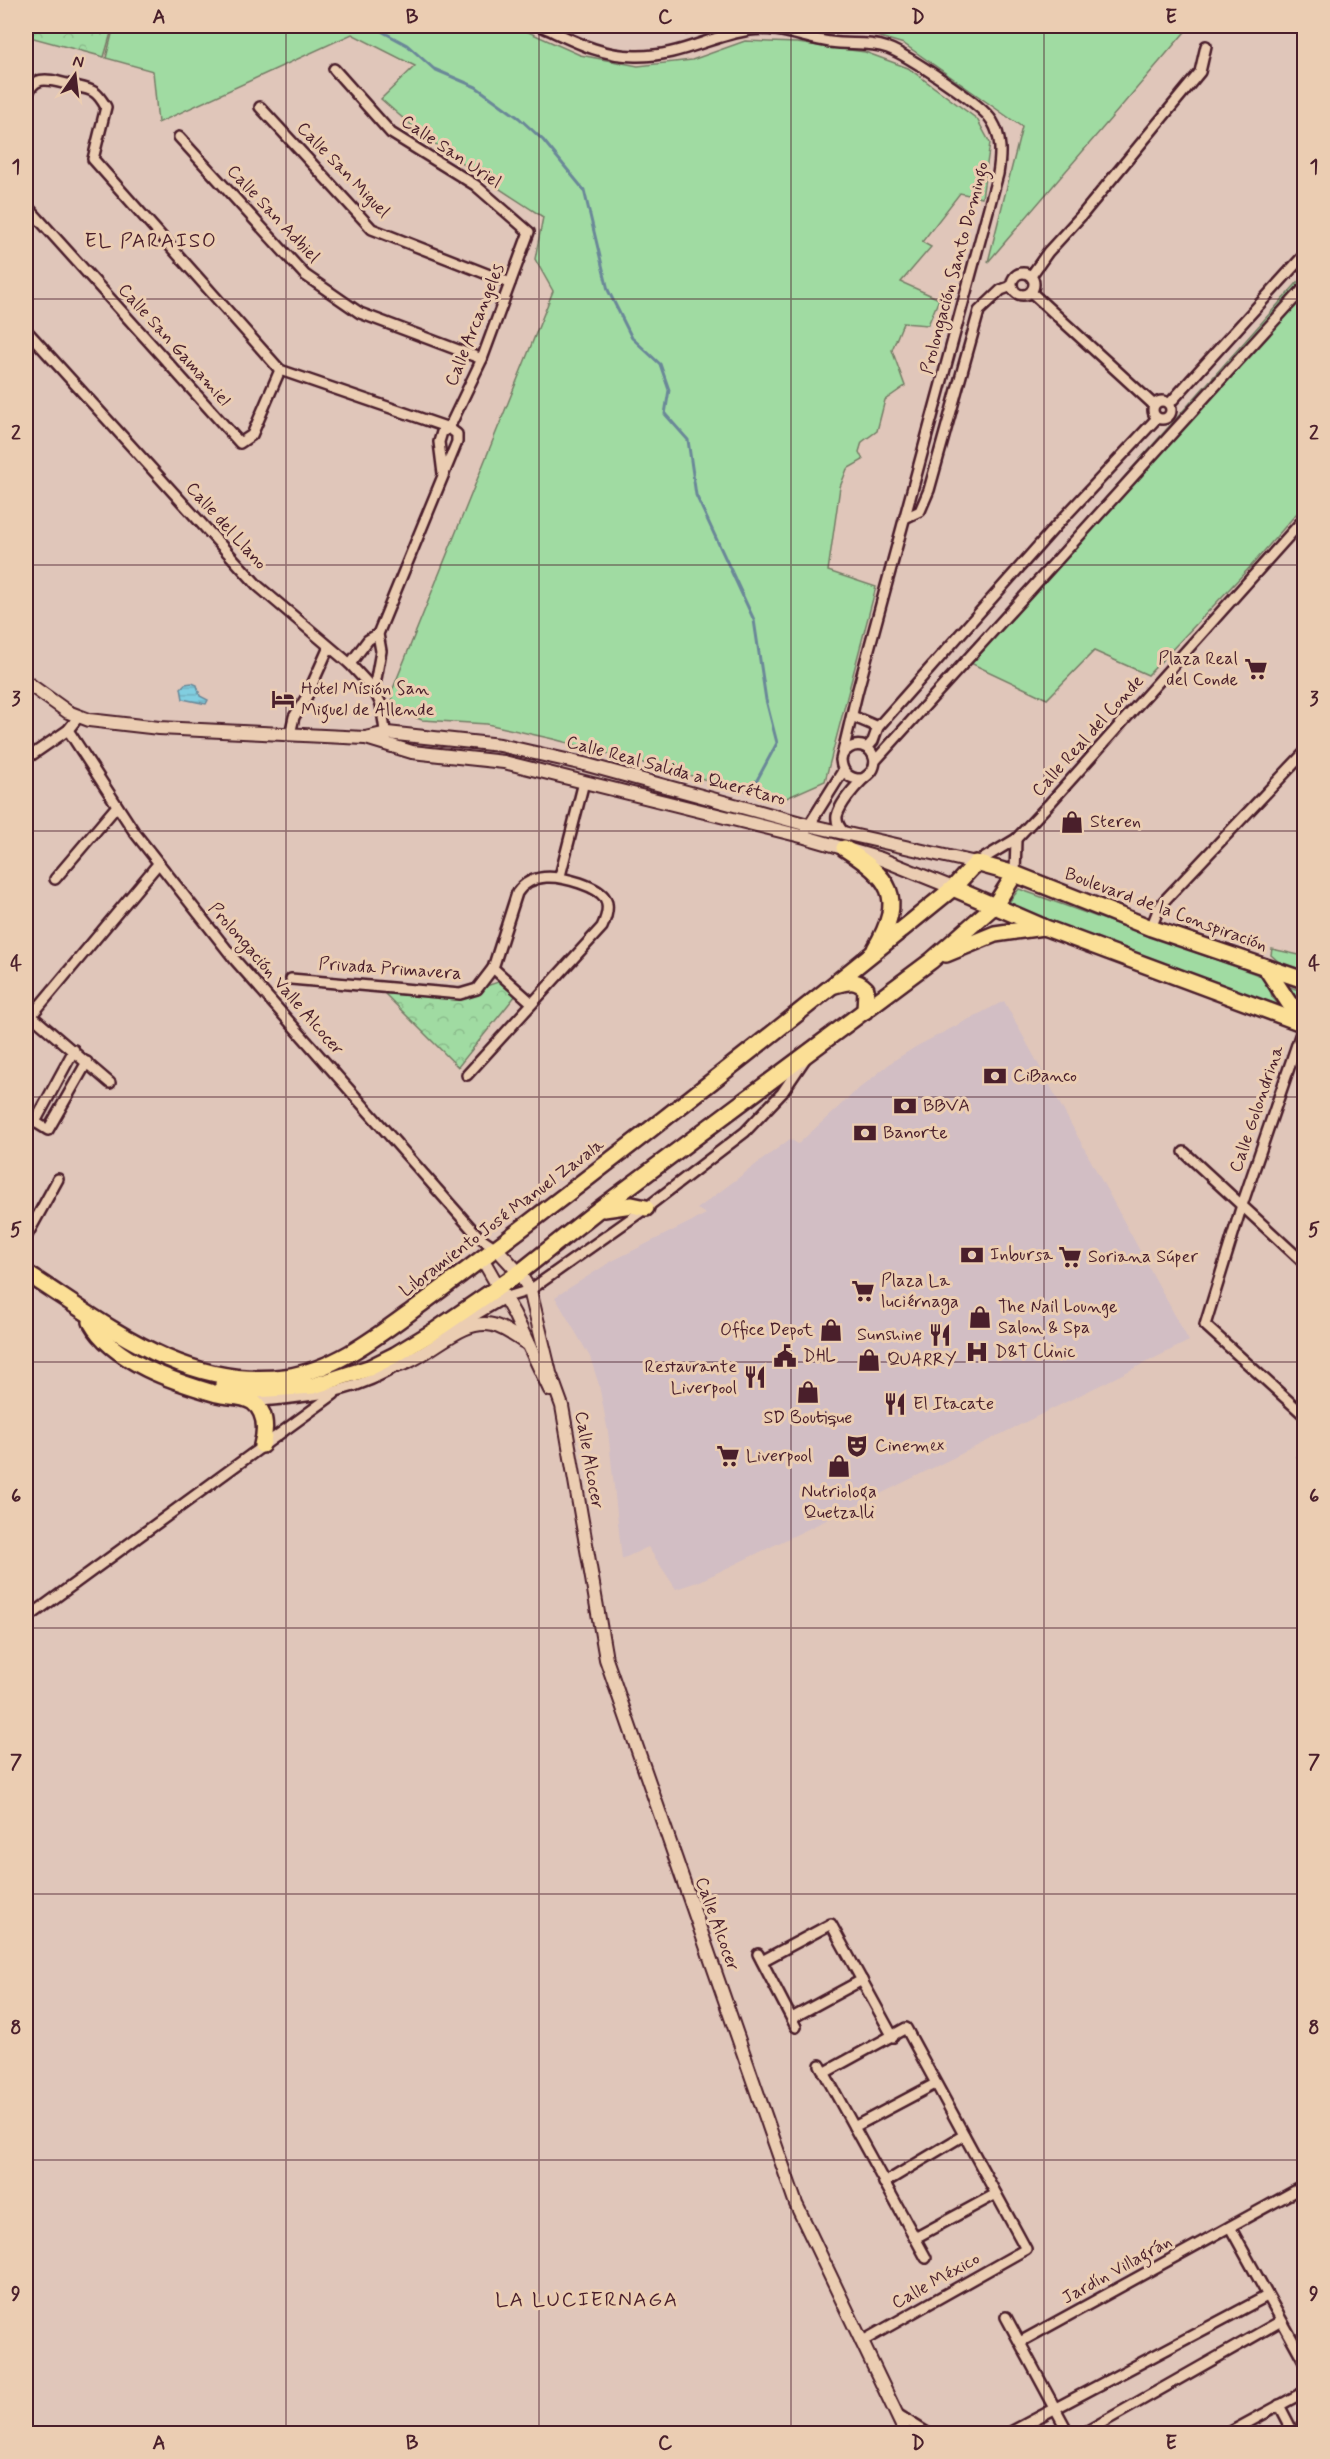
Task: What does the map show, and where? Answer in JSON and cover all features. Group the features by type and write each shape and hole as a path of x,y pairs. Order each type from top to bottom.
{"main road":[{"path":"844,841 879,872 891,895 889,919 871,955"},
{"name":"Boulevard de la Conspiración","path":"976,863 1015,874 1151,928 1305,980"},
{"name":"Libramiento José Manuel Zavala","path":"26,1273 129,1338 174,1362 210,1374 253,1378 286,1377 342,1358 368,1343 483,1260 660,1123 953,888 976,863"},
{"path":"26,1280 91,1322 170,1368 211,1381 255,1390 313,1386 342,1378 395,1355 501,1293 519,1273 598,1210 931,961 995,904 1015,874"},
{"path":"953,888 995,904 1043,927 1304,1024"},
{"path":"931,961 995,934 1043,927"},
{"path":"1266,968 1289,1003 1305,1017"},
{"path":"833,986 848,981 860,983 866,989 865,1011"},
{"path":"598,1210 632,1205 646,1208"},
{"path":"91,1322 99,1336 146,1368 194,1387 221,1395 241,1397 253,1402 260,1410 264,1421 266,1431 262,1445"}],"street":[{"name":"Prolongación Santo Domingo","path":"541,26 582,46 602,52 633,56 663,56 750,30 780,30 829,42 872,43 890,48 905,57 980,108 992,120 999,137 1001,154 998,174 843,754"},
{"path":"1031,276 1048,252 1089,207 1200,72 1206,46"},
{"name":"Calle San Uriel","path":"334,69 391,133 475,185 529,232"},
{"path":"26,99 28,88 36,81 48,79 94,92 100,98 106,107 93,159 280,369 448,428 457,434 457,442 444,476 378,634 381,651 374,690"},
{"name":"Calle San Miguel","path":"260,107 372,229 510,284"},
{"name":"Calle San Adbiel","path":"179,137 305,275 360,313 482,359"},
{"name":"Calle San Gamamiel","path":"26,205 240,443 252,435 280,369"},
{"name":"Calle Arcangeles","path":"444,476 439,438 448,428 482,359 529,232"},
{"path":"1170,403 1305,255"},
{"path":"1012,286 1015,276 1020,273 1031,276 1034,281 1031,292"},
{"path":"905,518 920,511 929,490 979,310 1000,290 1012,286"},
{"path":"1012,286 1020,294 1031,292"},
{"path":"844,841 837,816 863,779 872,772 875,761 1305,288"},
{"path":"1031,292 1154,405 1153,409 1157,418"},
{"name":"Calle del Llano","path":"26,330 258,586 350,664 374,690 381,704 386,739"},
{"path":"1154,405 1163,400 1170,403"},
{"path":"1157,418 1162,419 1170,415 1172,410 1170,403"},
{"path":"863,779 852,778 843,771 841,766 843,754 851,747 865,747 873,741 878,727 1056,526 1157,418"},
{"name":"Calle Real del Conde","path":"976,863 1016,839 1305,519"},
{"path":"350,664 368,640 378,634"},
{"path":"290,734 294,717 306,698 329,647"},
{"name":"Calle Real Salida a Querétaro","path":"26,682 68,712 89,720 159,728 510,747 584,764 844,841 976,863"},
{"path":"26,759 68,730 79,716"},
{"path":"852,716 878,727"},
{"path":"849,729 872,752 875,761"},
{"name":"Prolongación Valle Alcocer","path":"68,730 158,864 235,960 478,1236 496,1248"},
{"name":"Calle Real Salida a Querétaro","path":"386,739 412,752 504,762 806,831"},
{"path":"1151,928 1164,902 1303,758"},
{"path":"806,831 843,771"},
{"path":"560,876 584,782"},
{"path":"55,879 117,806"},
{"path":"1015,874 1016,839"},
{"name":"Calle Real Salida a Querétaro","path":"844,841 953,888"},
{"path":"110,1083 74,1050 28,1014 158,864"},
{"name":"Privada Primavera","path":"291,979 460,994 477,989 493,968 517,893 523,884 540,878 560,876 597,889 604,894 608,904 608,915 602,927 467,1075"},
{"path":"493,968 532,1003"},
{"name":"Calle Golondrina","path":"1304,1024 1242,1205 1205,1325 1305,1415"},
{"path":"74,1050 34,1122 48,1130 87,1062"},
{"path":"26,1619 336,1393 377,1377 397,1366 501,1293 530,1290 646,1208 745,1132 782,1094 808,1055"},
{"path":"1184,1152 1305,1263"},
{"path":"26,1237 58,1179"},
{"name":"Prolongación Valle Alcocer","path":"478,1236 483,1260"},
{"name":"Calle Alcocer","path":"496,1248 519,1273 530,1290 550,1373 562,1406 606,1659 796,2204 906,2433"},
{"name":"Calle Alcocer","path":"483,1260 546,1384 562,1406"},
{"path":"397,1366 413,1362 469,1325 483,1323 494,1325 527,1344"},
{"path":"253,1402 336,1393"},
{"path":"862,1980 794,2023 760,1957 831,1924 862,1980 893,2037"},
{"path":"915,2238 996,2194 906,2028 893,2037 822,2069 926,2258"},
{"path":"854,2127 935,2084"},
{"path":"884,2183 964,2135"},
{"name":"Jardín Villagrán","path":"1020,2343 1305,2186"},
{"name":"Calle México","path":"861,2342 1026,2249 996,2194"},
{"path":"1230,2227 1305,2361"},
{"path":"1006,2433 1057,2409 1268,2296"},
{"path":"1006,2317 1069,2433"},
{"path":"1082,2433 1281,2321"},
{"path":"1227,2433 1238,2431 1279,2405 1305,2392"},
{"path":"1279,2405 1294,2433"},
{"path":"897,2414 930,2433"}],"shaded area":[{"name":"Plaza La luciérnaga","path":"1004,1001 1189,1341 700,1581 676,1589 648,1547 622,1559 608,1432 599,1385 590,1357 555,1297 612,1261 706,1214 697,1209 790,1139 798,1144 893,1061"}],"green space":[{"path":"26,26 113,26 104,57 26,36"},
{"path":"114,26 515,26 580,55 638,66 692,60 745,41 797,43 865,52 908,68 977,119 990,143 982,198 960,193 922,242 931,247 901,282 939,299 928,325 903,323 892,350 905,386 885,400 877,431 862,442 859,452 863,460 847,469 840,487 828,571 876,587 825,781 782,800 553,739 487,724 422,720 404,713 392,699 392,691 553,291 535,259 543,217 439,147 381,99 415,66 352,34 158,123 153,71 106,58"},
{"path":"681,26 717,26 686,35"},
{"path":"832,26 1190,26 988,262 1022,127 904,44"},
{"path":"1304,275 1304,505 1251,566 1148,675 1094,651 1047,699 962,659"},
{"path":"1019,889 1267,978 1272,997 1287,1014 1197,977 1007,905"},
{"path":"1272,949 1304,956 1304,971 1279,962 1271,955"},
{"path":"501,981 516,995 458,1067 383,992 451,998"},
{"path":"1279,983 1304,992 1304,1009"}],"water":[{"path":"185,684 197,685 200,696 208,700 206,704 183,699 181,688"}],"waterway":[{"path":"372,26 407,45 434,69 476,87 519,118 543,140 584,190 608,290 632,338 660,364 669,390 665,414 688,440 696,495 754,620 766,700 777,743 756,782"}],"place":[{"name":"Plaza Real del Conde","path":"1256,669"},
{"name":"Hotel Misión San Miguel de Allende","path":"283,699"},
{"name":"Steren","path":"1072,822"},
{"name":"CiBanco","path":"995,1076"},
{"name":"BBVA","path":"905,1106"},
{"name":"Banorte","path":"865,1133"},
{"name":"Inbursa","path":"972,1255"},
{"name":"Soriana Súper","path":"1070,1257"},
{"name":"Plaza La luciérnaga","path":"863,1291"},
{"name":"The Nail Lounge Salon & Spa","path":"980,1317"},
{"name":"Office Depot","path":"831,1330"},
{"name":"Sunshine","path":"940,1335"},
{"name":"D&T Clinic","path":"977,1352"},
{"name":"DHL","path":"785,1356"},
{"name":"QUARRY","path":"869,1360"},
{"name":"Restaurante Liverpool","path":"755,1377"},
{"name":"SD Boutique","path":"808,1392"},
{"name":"El Itacate","path":"895,1404"},
{"name":"Cinemex","path":"857,1446"},
{"name":"Liverpool","path":"728,1456"},
{"name":"Nutriologa Quetzalli","path":"839,1466"}],"district":[{"name":"EL PARAISO","path":"151,241"},
{"name":"LA LUCIERNAGA","path":"587,2300"}]}
